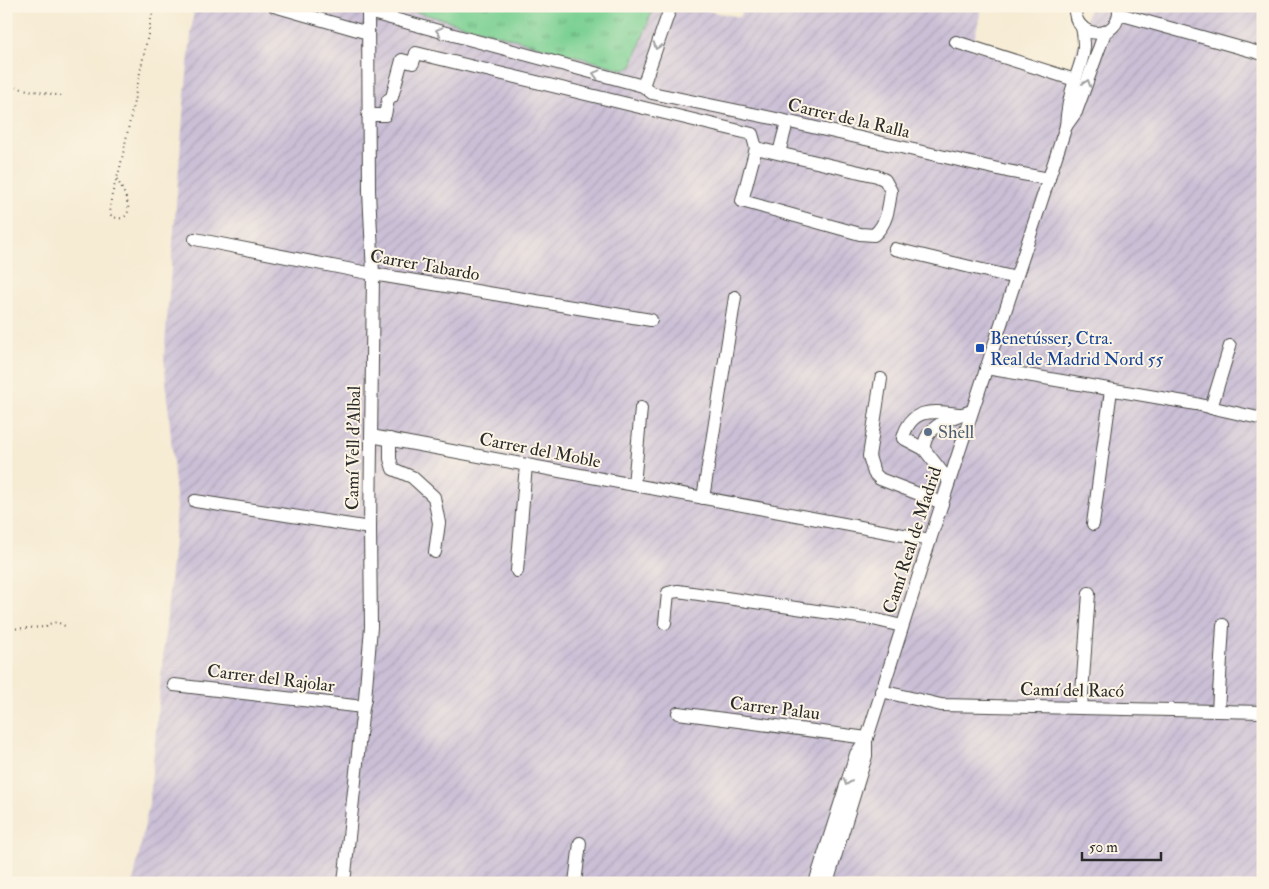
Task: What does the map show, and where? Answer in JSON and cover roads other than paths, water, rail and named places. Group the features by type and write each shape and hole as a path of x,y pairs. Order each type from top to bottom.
{"street":[{"path":"274,6 368,33"},
{"path":"643,86 671,6"},
{"name":"Camí Real de Madrid","path":"815,883 856,754 866,738 930,540 949,481 967,412 986,368 1066,126 1075,80 1085,49 1082,27 1071,7"},
{"name":"Camí Vell d'Albal","path":"344,883 365,699 371,627 370,528 373,274 368,191 368,9"},
{"name":"Carrer de la Ralla","path":"368,9 643,86 652,93 1049,179"},
{"path":"1119,10 1263,54"},
{"name":"Camí Real de Madrid","path":"1066,126 1076,112 1105,32 1114,26 1119,10"},
{"path":"1082,27 1094,33 1105,32"},
{"path":"956,42 1075,80"},
{"path":"368,115 385,115 388,100 392,97 402,60 414,63 416,53 752,134 756,148 742,201 860,234 874,235 880,231 884,223 891,191 885,180 877,176 756,148"},
{"path":"779,153 787,122"},
{"name":"Carrer Tabardo","path":"195,238 373,274 651,320"},
{"path":"895,249 1016,278"},
{"path":"703,498 735,297"},
{"path":"1211,408 1230,346"},
{"path":"986,368 1263,419"},
{"path":"880,379 869,456 874,473 880,479 942,502"},
{"path":"1093,524 1111,390"},
{"path":"634,485 640,408"},
{"path":"949,481 924,449 903,438 910,420 916,416 940,411 967,412"},
{"path":"924,449 924,444 930,431 950,418 967,412"},
{"name":"Carrer del Moble","path":"371,436 930,540"},
{"path":"390,439 390,459 394,469 412,477 434,497 438,523 435,552"},
{"path":"517,571 526,465"},
{"path":"195,501 370,528"},
{"path":"665,623 668,593 678,591 873,619 902,626"},
{"path":"1081,708 1089,593"},
{"path":"1218,711 1223,625"},
{"name":"Carrer del Rajolar","path":"174,684 363,707"},
{"name":"Camí del Racó","path":"881,691 941,705 1263,712"},
{"name":"Carrer Palau","path":"678,713 866,738"},
{"name":"Camí Real de Madrid","path":"827,883 866,756 866,738"},
{"path":"575,883 580,842"},
{"name":"Camí Real de Madrid","path":"821,863 824,876 822,883"}],"waterway":[{"path":"315,6 327,9"}],"place":[{"name":"Benetússer, Ctra. Real de Madrid Nord 55","path":"980,348"},
{"name":"Shell","path":"928,432"}]}
